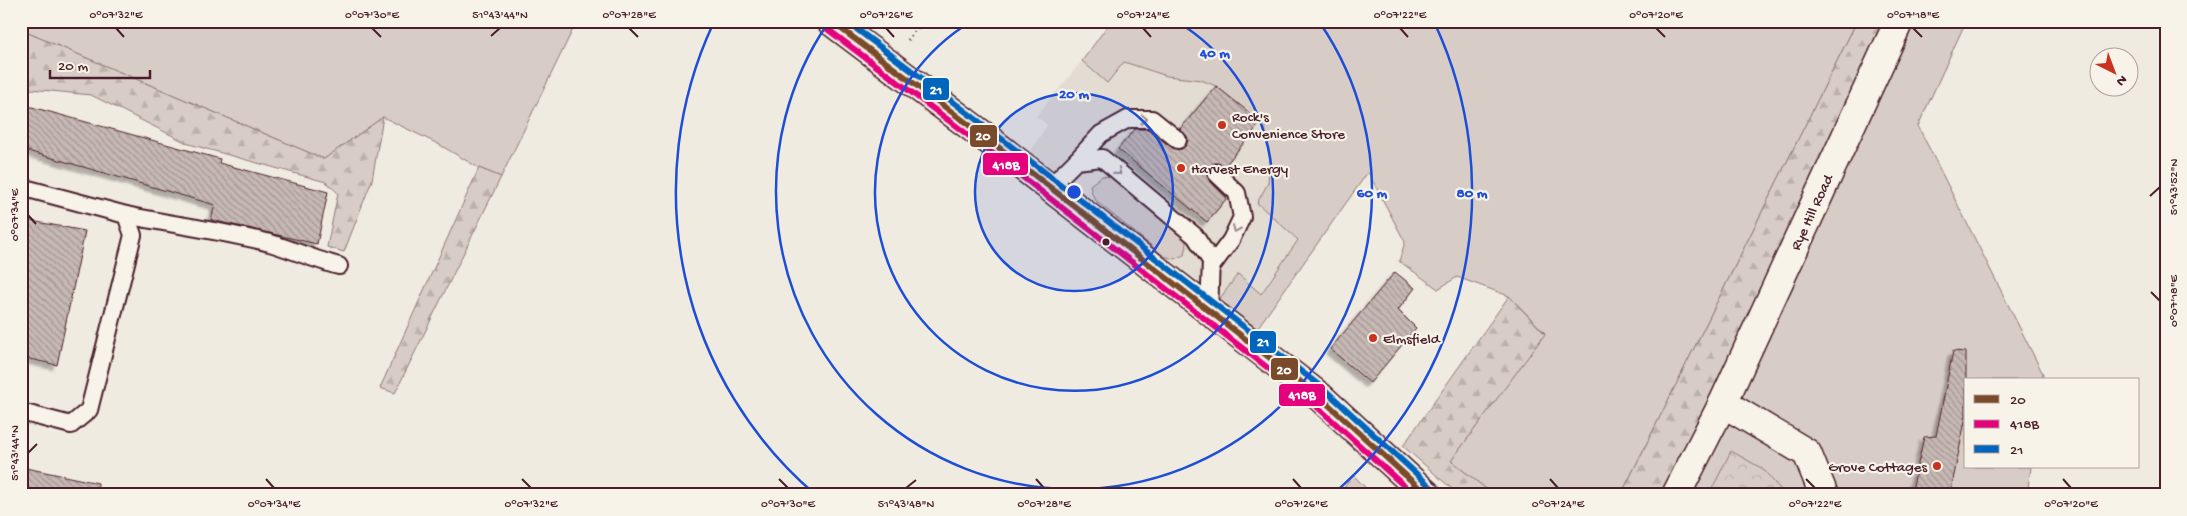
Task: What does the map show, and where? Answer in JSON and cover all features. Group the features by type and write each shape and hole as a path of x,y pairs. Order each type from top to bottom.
{"main road":[{"path":"831,21 1050,187 1319,396 1427,495"},
{"name":"Rye Hill Road","path":"1676,495 1723,403 1899,21"},
{"path":"1723,403 1807,453 1824,495"}],"lane":[{"path":"1050,187 1101,134 1128,119 1152,119 1178,140"},
{"path":"1076,161 1102,158 1195,236 1211,261 1209,311"},
{"path":"1210,267 1231,240 1242,216 1237,193 1216,173"},
{"path":"21,187 126,215 272,244 339,266"},
{"path":"21,412 71,425 89,410 133,235 126,215"}],"shaded area":[{"path":"1082,61 1107,83 1123,62 1167,76 1201,80 1216,86 1265,126 1270,157 1268,183 1257,203 1298,240 1260,294 1238,275 1218,301 1030,152 1047,125 1036,116"}],"green space":[{"path":"21,21 577,21 501,177 479,168 440,145 383,117 324,159 21,30"},
{"path":"1111,21 1857,21 1621,495 1494,495 1451,461 1545,333 1509,296 1457,277 1438,289 1399,261 1405,242 1368,172 1256,330 1218,301 1238,274 1261,294 1298,240 1257,203 1268,183 1270,157 1265,126 1216,86 1201,80 1167,76 1124,62 1107,83 1082,61"},
{"path":"1857,21 1898,21 1662,495 1621,495"},
{"path":"1889,21 1966,21 1918,126 2043,374 2042,378 1964,378 1964,468 2031,468 2027,495 1661,495"},
{"path":"21,30 324,159 383,117 372,180 344,252 327,247 338,193 326,182 189,144 91,95 21,88"},
{"path":"479,168 501,177 395,393 380,388"},
{"path":"1102,176 1111,177 1185,239 1187,247 1184,255 1174,259 1164,256 1097,202 1092,194 1090,185"},
{"path":"1509,296 1545,334 1451,461 1494,495 1459,495 1403,446"},
{"path":"1731,451 1763,469 1785,495 1709,495"},
{"path":"1353,475 1373,495 1339,495"}],"building":[{"name":"Harvest Energy","path":"1216,86 1261,122 1224,167 1219,163 1214,163 1206,170 1209,180 1227,198 1207,222 1118,149 1135,129 1148,129 1172,148 1182,149 1188,141 1187,136 1180,129"},
{"path":"21,104 220,159 219,163 328,192 317,244 211,220 215,205 21,149"},
{"path":"21,219 85,231 57,365 21,357"},
{"name":"Elmsfield","path":"1395,272 1415,288 1398,310 1416,328 1370,383 1330,349"},
{"name":"Grove Cottages","path":"1953,351 1966,352 1964,426 1950,495 1911,495 1924,437 1936,436"},
{"path":"21,467 98,483 97,495 21,495"}],"transit line":[{"name":"20","path":"831,21 989,140 1319,396 1427,495"},
{"name":"21","path":"846,21 994,133 1324,389 1433,489"},
{"name":"418B","path":"826,28 984,147 1313,403 1414,495"}],"place":[{"name":"Rock's Convenience Store","path":"1222,125"},
{"name":"Harvest Energy","path":"1181,168"},
{"name":"Elmsfield","path":"1373,338"},
{"name":"Grove Cottages","path":"1937,466"}]}
